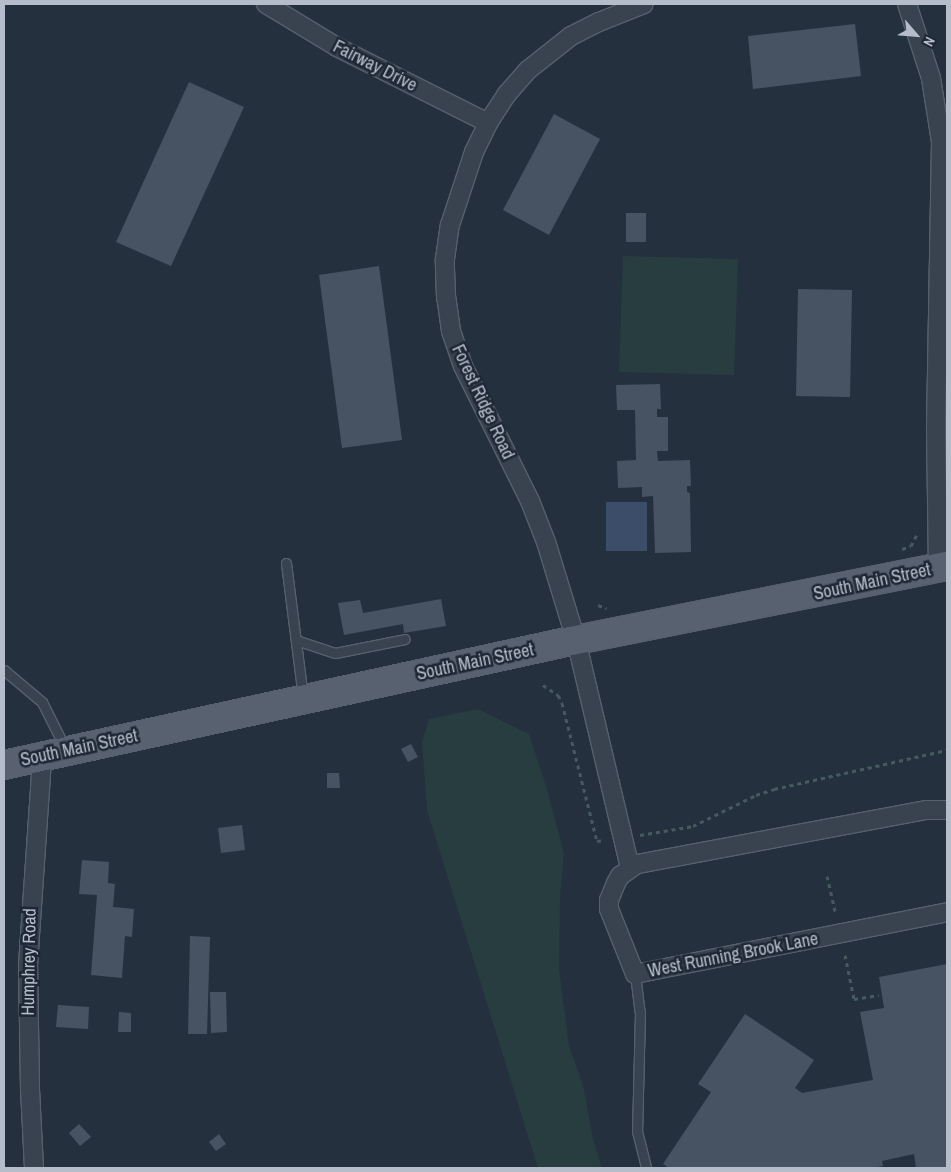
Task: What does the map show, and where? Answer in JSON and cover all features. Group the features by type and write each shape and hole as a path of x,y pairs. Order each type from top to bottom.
{"main road":[{"name":"South Main Street","path":"4,765 576,640 943,567"}],"street":[{"name":"Fairway Drive","path":"266,4 337,47 488,123"},
{"name":"Forest Ridge Road","path":"576,640 546,542 533,509 463,366 451,331 446,287 446,258 450,225 474,152 488,123 512,88 545,54 571,36 599,22 644,4"},
{"path":"906,4 931,78 941,142 942,348 936,428 943,567"},
{"path":"576,640 630,868 637,864 926,810 947,810"},
{"name":"Humphrey Road","path":"34,1168 29,1078 28,965 31,886 54,754"},
{"name":"West Running Brook Lane","path":"630,868 612,890 609,909 635,974 947,912"}],"lane":[{"path":"286,562 303,699"},
{"path":"296,640 336,653 405,639"},
{"path":"4,670 42,702 54,754"},
{"path":"635,974 640,1012 636,1131 646,1168"}],"path":[{"path":"894,550 910,546 916,540 918,530"},
{"path":"598,605 603,608 610,608"},
{"path":"544,685 558,695 562,703 597,842 693,826 756,795 774,789 947,750"},
{"path":"827,876 835,912"},
{"path":"845,955 854,999 879,994"}],"green space":[{"path":"623,256 738,259 734,375 619,372"},
{"path":"478,709 529,734 546,786 564,853 560,897 559,969 569,1046 583,1085 593,1139 602,1168 538,1168 427,810 422,742 429,719"}],"water":[{"path":"606,502 647,502 647,551 606,551"}],"building":[{"path":"855,24 861,76 753,89 748,36"},
{"path":"189,82 244,107 171,266 116,242"},
{"path":"554,114 600,139 549,235 503,210"},
{"path":"626,213 646,213 646,242 626,242"},
{"path":"379,266 402,440 342,448 319,275"},
{"path":"798,289 852,290 850,397 796,396"},
{"path":"660,384 661,409 657,409 657,417 668,417 668,451 657,451 658,461 690,460 691,486 687,486 687,492 690,493 691,552 655,553 653,496 642,497 642,487 618,488 617,461 636,460 635,410 617,410 616,385"},
{"path":"441,599 446,626 404,633 403,624 344,635 338,603 360,600 363,613"},
{"path":"411,744 418,757 408,762 401,749"},
{"path":"327,773 339,773 340,788 327,788"},
{"path":"242,825 245,850 221,853 218,828"},
{"path":"82,860 109,862 108,883 115,884 113,907 134,909 132,937 125,936 122,978 91,975 97,895 79,894"},
{"path":"190,936 210,937 207,1034 188,1034"},
{"path":"947,964 947,1168 916,1168 914,1154 882,1161 883,1166 873,1168 669,1168 663,1164 711,1092 698,1084 745,1014 814,1060 795,1088 802,1093 873,1080 860,1012 884,1008 879,977"},
{"path":"210,992 226,992 227,1032 211,1033"},
{"path":"58,1005 89,1007 88,1029 56,1027"},
{"path":"119,1012 131,1013 131,1032 118,1032"},
{"path":"79,1124 91,1137 80,1146 69,1133"},
{"path":"219,1134 226,1144 216,1151 209,1142"}]}
